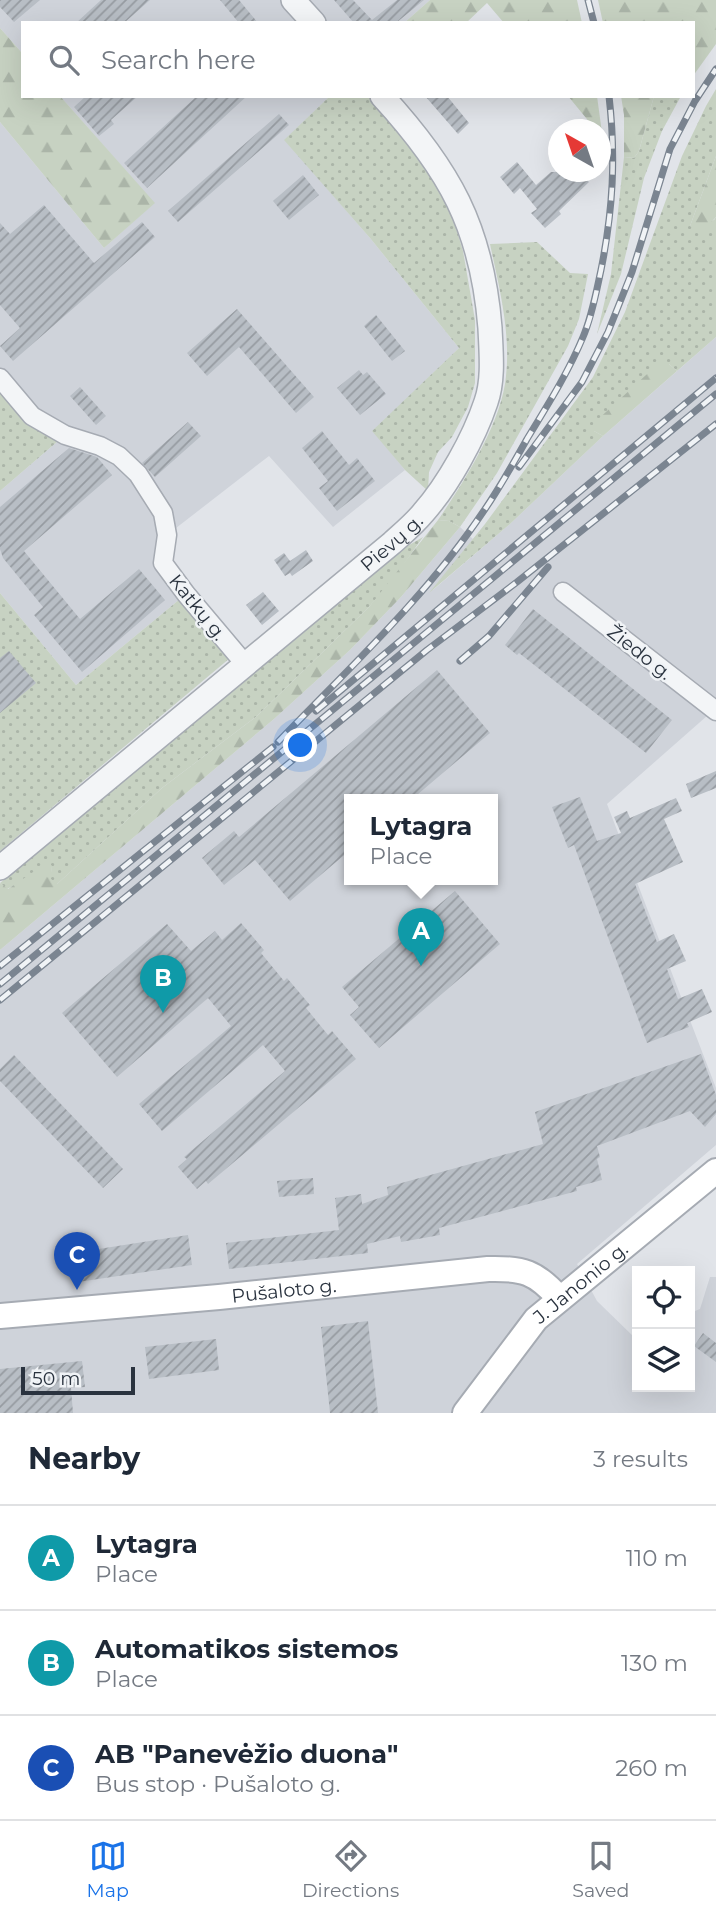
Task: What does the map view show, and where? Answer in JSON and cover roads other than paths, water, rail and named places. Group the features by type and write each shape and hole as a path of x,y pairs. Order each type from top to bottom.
{"main road":[{"name":"J. Janonio g.","path":"465,1413 536,1319 716,1171"},
{"name":"Pušaloto g.","path":"0,1316 512,1268 533,1274 559,1298"}],"street":[{"path":"293,0 312,21"},
{"name":"Pievų g.","path":"0,868 392,543 423,513 459,458 487,400 491,376 485,285 473,236 455,191 417,135 384,98"},
{"name":"Katkų g.","path":"0,378 32,416 65,435 100,446 119,456 138,474 163,513 167,535 163,563 245,664"},
{"name":"Žiedo g.","path":"563,592 716,712"}],"railway":[{"path":"588,0 593,21"},
{"path":"519,467 582,382 608,332 632,272 670,149 695,101 716,69"},
{"path":"278,742 412,603 461,543 500,485 571,363 591,313 608,226 613,162 609,98"},
{"path":"316,711 716,378"},
{"path":"0,984 716,394"},
{"path":"0,1000 427,650 716,424"},
{"path":"460,661 489,636 548,567"},
{"path":"0,966 273,747"}],"place":[{"name":"Lytagra","path":"421,966"},
{"name":"Automatikos sistemos","path":"163,1013"},
{"name":"AB \"Panevėžio duona\"","path":"77,1290"}]}
